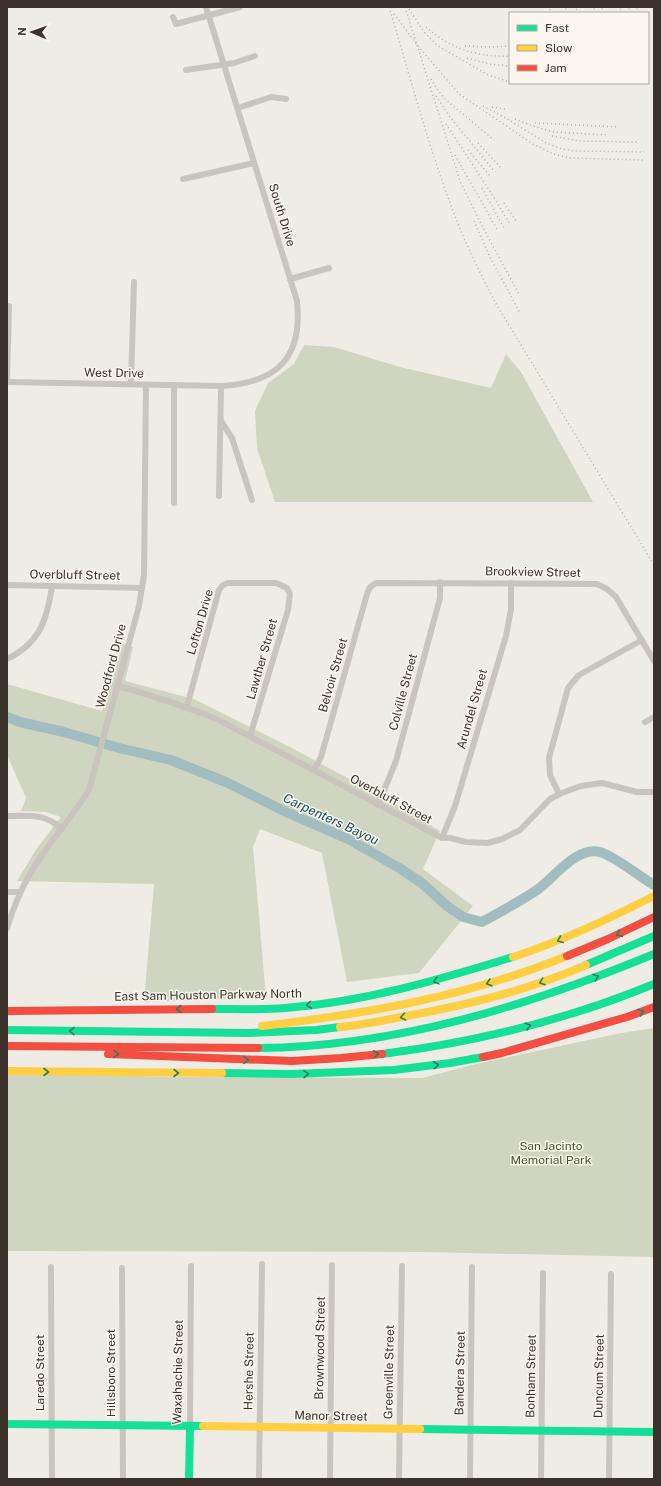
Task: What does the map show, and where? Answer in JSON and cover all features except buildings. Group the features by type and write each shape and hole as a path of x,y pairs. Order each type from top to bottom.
{"main road":[{"name":"East Sam Houston Parkway North","path":"7,1011 285,1008 368,997 417,986 537,949 596,926 654,896"},
{"path":"181,1033 274,1025 365,1012 484,985 589,948 654,917"},
{"path":"7,1030 181,1033 255,1032 316,1030 388,1020 495,997 573,971 618,953 654,936"},
{"path":"7,1046 275,1047 356,1040 430,1027 517,1005 574,986 654,954"},
{"path":"7,1052 110,1054 293,1061 339,1058 395,1052 490,1035 576,1012 654,984"},
{"path":"7,1072 292,1074 394,1070 450,1063 502,1053 627,1017 654,1007"},
{"name":"Manor Street","path":"7,1424 654,1432"},
{"name":"Waxahachie Street","path":"189,1479 190,1427"}],"street":[{"name":"South Drive","path":"206,7 297,301 298,325 295,341 286,358 274,372 256,381 239,385 221,386"},
{"path":"173,17 176,24 240,7"},
{"path":"186,70 213,67 224,63 234,63 255,56"},
{"path":"238,108 271,97 286,99"},
{"path":"183,179 254,163"},
{"path":"290,279 329,268"},
{"path":"131,384 134,282"},
{"path":"7,378 9,306"},
{"name":"West Drive","path":"7,382 221,386"},
{"name":"Woodford Drive","path":"7,928 20,892 30,873 78,808 89,790 139,606 144,575 146,385"},
{"path":"174,385 174,503"},
{"path":"219,496 221,386"},
{"path":"221,421 232,438 252,500"},
{"name":"Brookview Street","path":"372,585 380,582 597,584 616,597 654,661"},
{"name":"Colville Street","path":"378,805 396,762 440,598 440,582"},
{"name":"Lofton Drive","path":"187,706 219,590 222,586 227,583 276,583 287,588"},
{"name":"Arundel Street","path":"442,838 455,806 506,636 510,609 511,583"},
{"name":"Overbluff Street","path":"7,585 142,588"},
{"name":"Belvoir Street","path":"314,770 322,757 367,594 372,585"},
{"path":"7,659 27,647 40,631 48,611 52,586"},
{"name":"Lawther Street","path":"250,736 288,610 290,594 287,588"},
{"path":"559,794 550,775 549,752 568,688 579,675 642,640"},
{"name":"Overbluff Street","path":"118,686 187,706 219,720 442,838 450,838 466,842 488,843 502,839 520,830 550,799 581,786 602,783 637,792 654,792"},
{"path":"645,722 654,717"},
{"path":"7,816 44,818 54,822 62,829"},
{"path":"7,892 20,892"},
{"name":"Hershe Street","path":"259,1479 262,1264"},
{"name":"Brownwood Street","path":"330,1479 332,1265"},
{"name":"Waxahachie Street","path":"190,1427 192,1266"},
{"name":"Greenville Street","path":"399,1479 402,1266"},
{"name":"Laredo Street","path":"51,1267 52,1479"},
{"name":"Bandera Street","path":"470,1479 472,1267"},
{"name":"Hillsboro Street","path":"122,1268 123,1479"},
{"name":"Bonham Street","path":"541,1479 543,1273"},
{"name":"Duncum Street","path":"609,1479 611,1274"}],"green space":[{"path":"304,345 334,347 400,367 491,388 506,354 521,372 593,502 275,502 257,448 255,411 268,383 294,364"},
{"path":"123,644 133,647 125,681 194,699 288,746 403,808 440,831 423,869 473,906 419,973 347,982 322,853 260,829 253,847 266,997 144,1002 154,884 17,881 37,848 61,817 46,812 21,811 26,798 7,755 7,684 102,711"},
{"name":"San Jacinto Memorial Park","path":"654,1028 654,1257 423,1252 7,1251 7,1074 185,1077 422,1078 472,1065 621,1033"}],"waterway":[{"name":"Carpenters Bayou","path":"7,717 20,722 64,732 119,748 171,760 226,782 286,812 350,840 401,869 423,884 447,906 463,917 482,922 537,890 574,858 591,851 600,852 612,857 654,885"}],"railway":[{"path":"389,7 440,176 473,258 495,302 654,565"},
{"path":"405,7 460,181 480,222 520,296"},
{"path":"548,12 552,7"},
{"path":"564,12 567,7"},
{"path":"575,12 578,7"},
{"path":"592,12 595,7"},
{"path":"600,12 603,7"},
{"path":"619,12 622,7"},
{"path":"628,12 630,7"},
{"path":"636,12 638,7"},
{"path":"409,9 424,32 438,46 488,75 509,82"},
{"path":"394,14 418,46 459,94 533,144 553,154 570,158 644,160"},
{"path":"426,27 444,41 465,50 487,55 509,56"},
{"path":"465,46 509,46"},
{"path":"467,58 489,64 509,66"},
{"path":"431,79 446,100 494,140"},
{"path":"436,96 450,117 495,172"},
{"path":"483,106 506,118 546,143 562,149 575,151 644,152"},
{"path":"492,107 506,109"},
{"path":"515,119 554,132 608,135"},
{"path":"535,123 619,127"},
{"path":"446,124 510,224"},
{"path":"552,136 580,141 637,142"},
{"path":"478,143 501,168"},
{"path":"468,150 490,176"},
{"path":"455,155 498,231"},
{"path":"482,188 504,228"},
{"path":"504,203 516,221"},
{"path":"474,221 488,253 520,313"}],"traffic: fast":[{"path":"586,965 654,936"},
{"path":"258,1048 309,1046 410,1032 509,1006 606,973 654,954"},
{"path":"212,1009 276,1009 343,1001 429,982 513,957"},
{"path":"382,1054 452,1043 521,1028 588,1008 654,984"},
{"path":"7,1030 248,1033 316,1030 340,1027"},
{"path":"222,1073 292,1074 394,1070 483,1057"},
{"path":"7,1424 203,1426"},
{"path":"189,1479 190,1427"},
{"path":"420,1429 654,1432"}],"traffic: slow":[{"path":"513,957 585,929 654,896"},
{"path":"262,1026 339,1016 417,1002 493,982 567,956"},
{"path":"340,1027 425,1013 472,1003 541,983 586,965"},
{"path":"7,1071 222,1073"},
{"path":"203,1426 420,1429"}],"traffic: jam":[{"path":"567,956 608,939 654,917"},
{"path":"483,1057 502,1053 627,1017 654,1007"},
{"path":"7,1011 212,1009"},
{"path":"7,1046 258,1048"},
{"path":"108,1054 292,1061 382,1054"}]}
